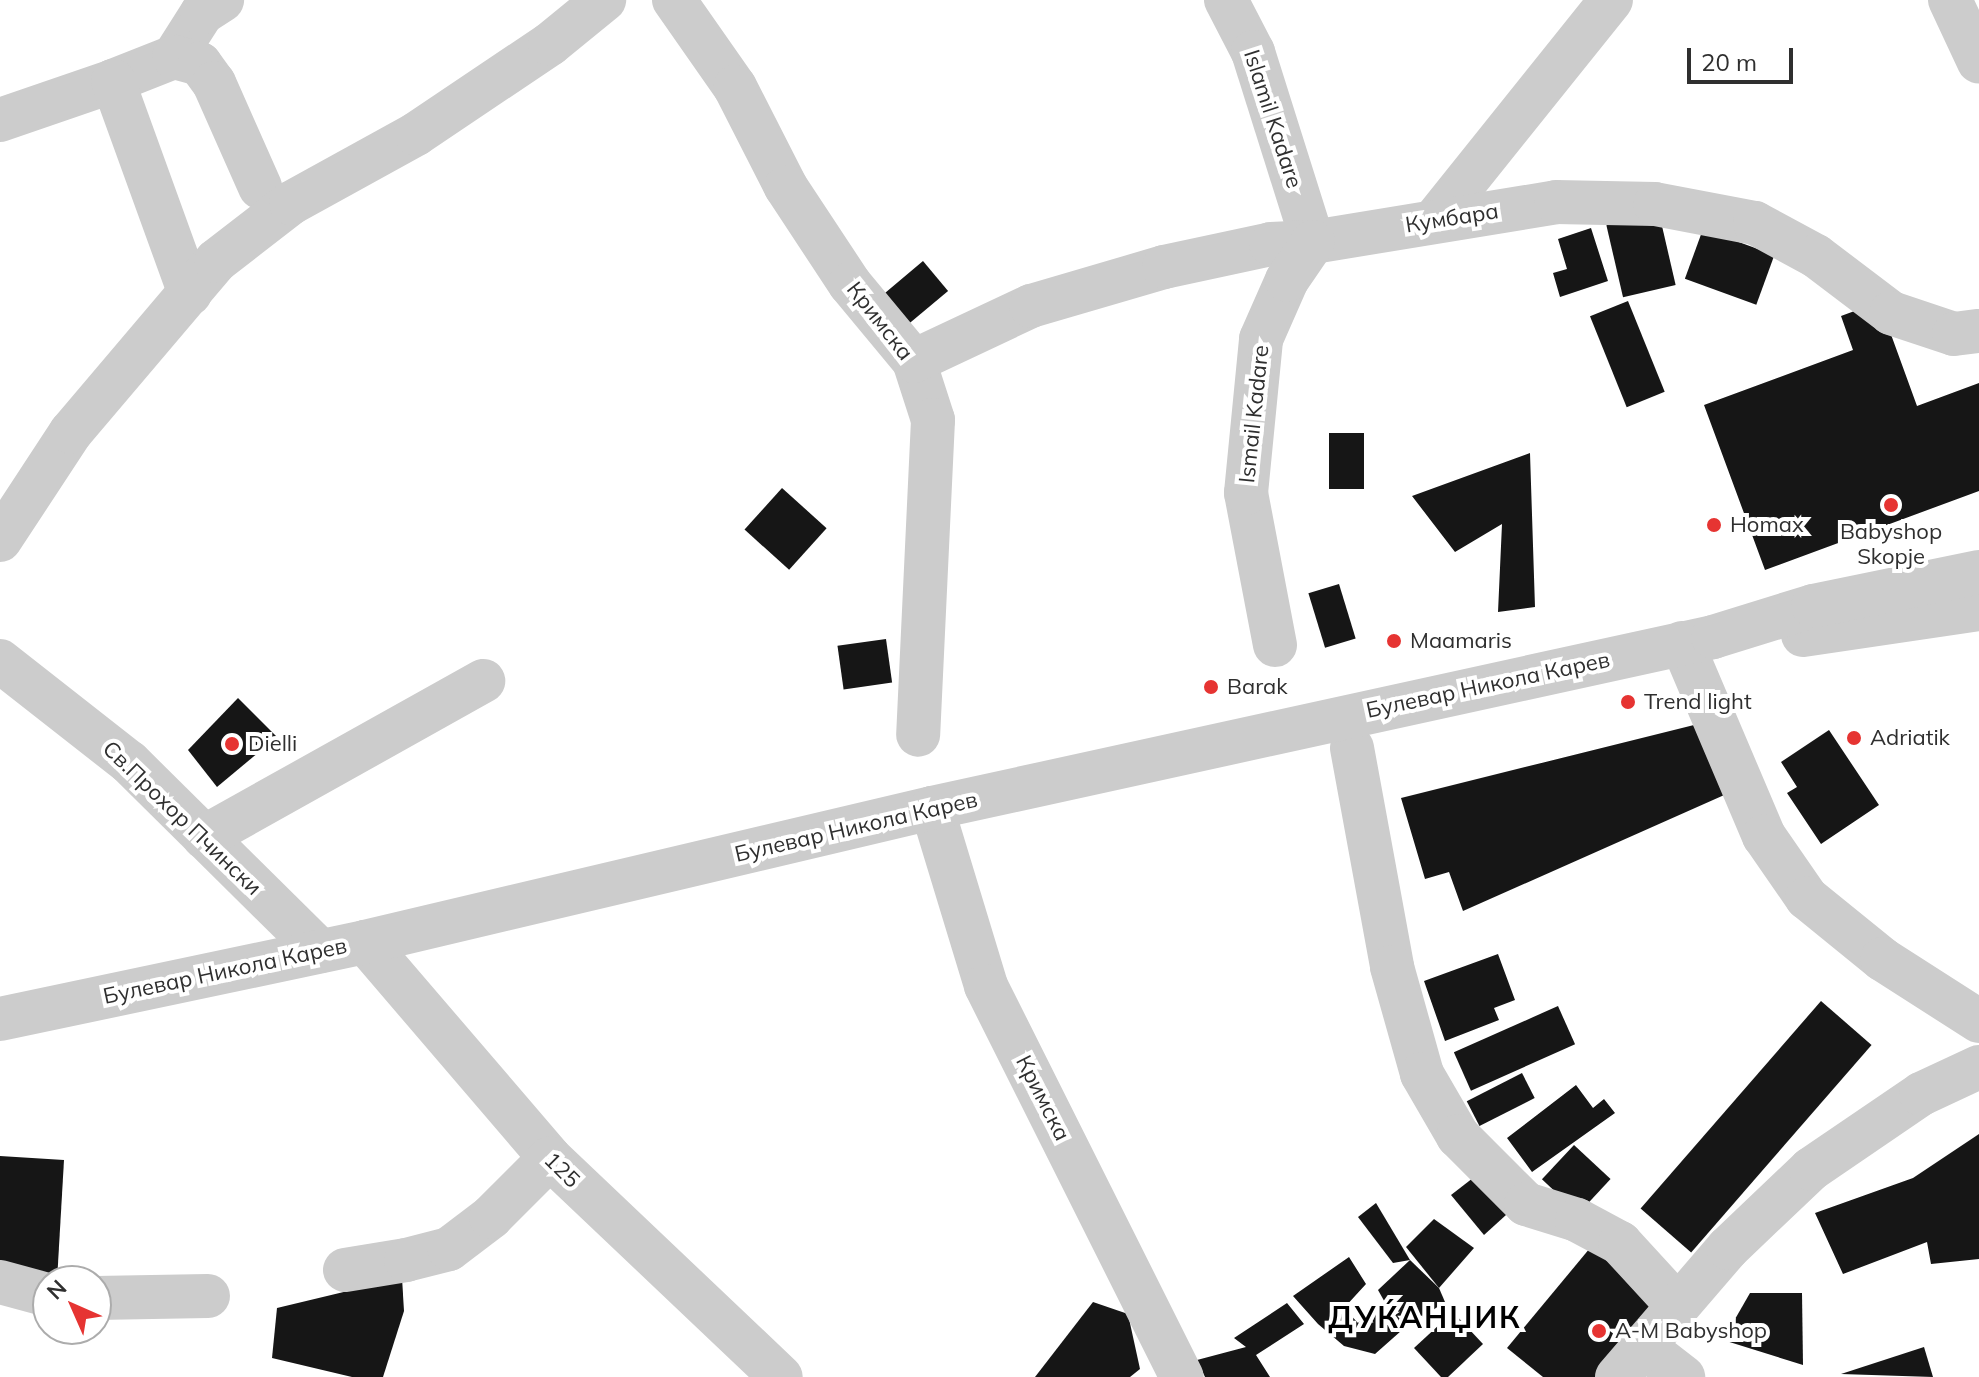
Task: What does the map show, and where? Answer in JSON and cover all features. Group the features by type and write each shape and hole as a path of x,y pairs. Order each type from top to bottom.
{"street":[{"path":"0,120 174,57 202,13 222,0"},
{"path":"0,540 71,432 216,261 291,203 416,134 550,44 604,0"},
{"name":"Кримска","path":"674,0 735,87 786,187 810,224 850,284 914,361 933,420 918,735"},
{"name":"Islamil Kadare","path":"1226,0 1253,52 1313,242"},
{"path":"1434,221 1611,0"},
{"path":"1950,0 1979,62"},
{"path":"174,57 200,64 214,83 260,187"},
{"path":"113,81 190,294"},
{"name":"Кумбара","path":"914,361 1031,306 1164,267 1271,244 1313,242 1556,202 1655,204 1755,223 1816,256 1891,313 1954,334 1979,331"},
{"name":"Ismail Kadare","path":"1275,645 1246,493 1261,339 1287,280 1313,242"},
{"name":"Булевар Никола Карев","path":"0,1019 365,942 932,808 1698,640 1813,606 1979,572"},
{"name":"Булевар Никола Карев","path":"1698,640 1816,634 1979,609"},
{"path":"1698,640 1764,836 1807,898 1882,959 1979,1021"},
{"name":"Св.Прохор Пчински","path":"0,661 129,762 320,951"},
{"path":"204,837 483,681"},
{"path":"1352,748 1392,967 1422,1074 1458,1136 1526,1204 1577,1220 1620,1243 1677,1305"},
{"name":"Кримска","path":"932,808 986,986 1182,1377"},
{"name":"125","path":"365,942 550,1158 781,1377"},
{"path":"1683,1377 1630,1362 1728,1248 1811,1169 1921,1094 1979,1067"},
{"path":"345,1270 449,1249 491,1217 550,1158"},
{"path":"0,1282 32,1291"},
{"path":"112,1298 208,1296"}],"building":[{"path":"1659,213 1676,285 1623,297 1606,225"},
{"path":"1591,228 1608,281 1560,297 1553,273 1567,269 1558,239"},
{"path":"1703,229 1774,255 1756,305 1685,279"},
{"path":"923,261 948,291 910,323 885,293"},
{"path":"1628,301 1665,392 1627,407 1590,316"},
{"path":"1881,307 1917,406 1979,383 1979,491 1765,570 1704,405 1853,350 1841,316 1860,309"},
{"path":"1329,433 1364,433 1364,489 1329,489"},
{"path":"1530,453 1535,607 1498,612 1502,524 1455,552 1412,496"},
{"path":"782,488 827,528 789,570 745,530"},
{"path":"1339,584 1356,639 1325,648 1308,593"},
{"path":"886,639 892,683 844,689 837,646"},
{"name":"Dielli","path":"238,698 277,737 217,787 188,750"},
{"path":"1698,724 1731,792 1463,911 1449,872 1425,879 1401,798"},
{"path":"1829,730 1879,805 1821,844 1787,793 1797,787 1781,762"},
{"path":"1498,954 1515,1000 1494,1008 1499,1020 1445,1041 1424,981"},
{"path":"1821,1001 1872,1045 1691,1253 1641,1209"},
{"path":"1558,1006 1575,1044 1471,1091 1454,1052"},
{"path":"1522,1073 1535,1098 1479,1126 1467,1101"},
{"path":"1576,1085 1593,1108 1604,1099 1615,1113 1532,1172 1507,1138"},
{"path":"1979,1134 1979,1259 1931,1264 1927,1242 1843,1274 1815,1213 1913,1178"},
{"path":"1574,1145 1611,1179 1579,1213 1542,1179"},
{"path":"0,1156 64,1160 58,1265 32,1265 32,1272 0,1260"},
{"path":"1482,1171 1517,1205 1484,1235 1451,1195"},
{"path":"1376,1203 1410,1260 1393,1263 1358,1217"},
{"path":"1434,1219 1474,1248 1439,1288 1406,1247"},
{"path":"1595,1242 1664,1298 1599,1377 1543,1377 1507,1348"},
{"path":"1349,1257 1366,1284 1344,1308 1358,1323 1380,1303 1401,1331 1375,1354 1344,1346 1318,1324 1293,1296"},
{"path":"1410,1260 1439,1288 1445,1302 1401,1331 1378,1290"},
{"path":"402,1278 404,1311 383,1377 352,1377 272,1358 277,1308"},
{"path":"1750,1293 1802,1293 1803,1365 1723,1340"},
{"path":"1093,1302 1128,1314 1140,1369 1130,1377 1035,1377"},
{"path":"1287,1303 1304,1324 1256,1355 1270,1377 1205,1377 1197,1360 1246,1347 1234,1338"},
{"path":"1453,1312 1483,1344 1448,1377 1441,1377 1414,1348"},
{"path":"1924,1347 1933,1377 1841,1374"}],"place":[{"name":"Babyshop Skopje","path":"1891,505"},
{"name":"Homax","path":"1714,525"},
{"name":"Maamaris","path":"1394,641"},
{"name":"Barak","path":"1211,687"},
{"name":"Trend light","path":"1628,702"},
{"name":"Adriatik","path":"1854,738"},
{"name":"Dielli","path":"232,744"},
{"name":"A-M Babyshop","path":"1599,1331"}],"district":[{"name":"ДУЌАНЏИК","path":"1425,1317"}]}
